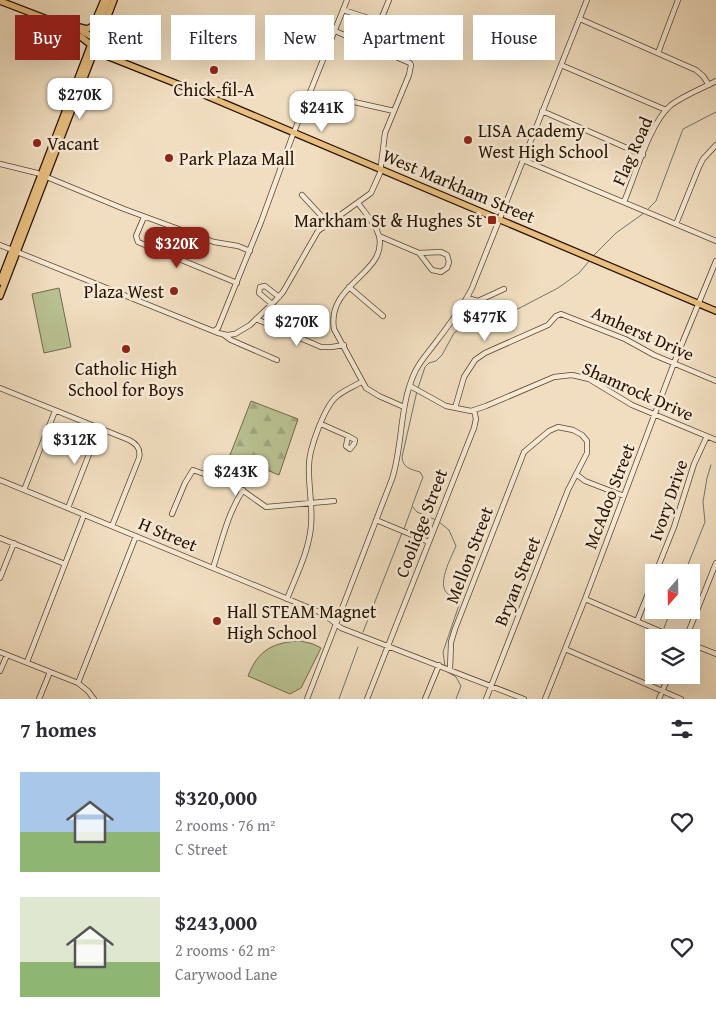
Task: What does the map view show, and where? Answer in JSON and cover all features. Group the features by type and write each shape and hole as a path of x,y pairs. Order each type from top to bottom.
{"main road":[{"path":"80,27 90,28 93,26 106,0"},
{"path":"102,15 106,0"},
{"path":"108,15 114,0"},
{"name":"West Markham Street","path":"0,1 37,15"},
{"path":"0,296 15,251 90,57"},
{"name":"West Markham Street","path":"118,60 716,311"},
{"name":"West Markham Street","path":"128,60 135,66"},
{"path":"0,282 15,251"}],"street":[{"path":"213,331 218,328 250,251 293,132 347,0"},
{"path":"343,10 378,20 382,17 389,0"},
{"path":"307,699 395,471 404,407 415,388 418,367 459,312 467,298 587,0"},
{"path":"658,53 678,0"},
{"path":"580,19 696,70 709,85"},
{"path":"224,335 240,332 272,304 314,236 371,193 381,169 384,138 409,74 411,64 335,31"},
{"path":"561,65 666,110"},
{"name":"Flag Road","path":"624,202 655,126 666,110 685,96 716,81"},
{"path":"343,94 354,102 394,111"},
{"path":"542,112 643,155"},
{"path":"676,224 703,159 716,145"},
{"path":"523,160 716,241"},
{"path":"0,164 44,176 214,242 238,246 250,251"},
{"path":"302,195 328,224"},
{"path":"358,204 374,226 379,236 379,246 374,260 339,298 334,313 334,329 361,382 372,393 404,407"},
{"path":"144,216 136,238 138,242 237,283"},
{"path":"379,236 419,253 444,253 449,260 448,266 443,271 435,271 430,268 419,253"},
{"path":"0,244 224,335 231,340 277,360"},
{"name":"McAdoo Street","path":"545,699 585,600 674,363 716,261"},
{"path":"272,304 259,293 259,289 265,286 278,297"},
{"path":"349,287 383,316"},
{"path":"467,298 478,301 504,289"},
{"name":"Amherst Drive","path":"455,408 464,377 475,360 485,353 548,325 558,314 565,314 617,336 654,355 716,381"},
{"path":"256,319 321,347 344,346"},
{"name":"Shamrock Drive","path":"415,388 446,406 474,410 548,379 572,375 589,379 632,405 716,440"},
{"path":"287,599 310,536 309,459 326,411 335,399 361,382"},
{"path":"0,388 133,442 137,446 140,452 138,461 112,526"},
{"name":"Coolidge Street","path":"367,699 476,422 474,410"},
{"path":"24,490 55,411"},
{"path":"321,424 348,436"},
{"name":"Bryan Street","path":"486,699 568,490 587,453 588,446 584,436 561,426 554,428 524,452"},
{"path":"68,508 99,429"},
{"name":"Ivory Drive","path":"659,564 674,528 694,464 707,436"},
{"name":"Mellon Street","path":"448,669 454,629 524,452"},
{"path":"172,514 185,483 193,470 235,485 266,507 334,501"},
{"path":"576,474 585,481 624,496"},
{"name":"H Street","path":"0,480 324,614 341,628 524,699"},
{"path":"213,568 232,508 243,490"},
{"path":"26,662 84,515"},
{"path":"376,520 429,542"},
{"path":"78,683 136,536"},
{"path":"0,538 65,564"},
{"path":"0,578 14,543"},
{"path":"690,629 716,563"},
{"path":"585,600 655,629"},
{"path":"637,621 645,601"},
{"path":"324,614 334,614 342,609"},
{"path":"700,648 716,654"},
{"path":"565,649 681,699"},
{"path":"0,652 78,683 94,699"},
{"path":"0,671 7,655"},
{"path":"425,699 440,666"},
{"path":"39,699 50,672"},
{"path":"659,699 665,684"}],"green space":[{"path":"59,288 71,347 44,353 32,294"},
{"path":"251,401 298,419 279,475 230,455"},
{"path":"301,641 321,648 301,688 290,694 248,676 257,660 268,649 282,643"}],"waterway":[{"path":"647,210 656,201 683,129 716,112"},
{"path":"592,257 616,233 644,213"},
{"path":"418,388 425,367 442,355 454,333 467,324 492,321 558,288 579,273 590,260"},
{"path":"417,391 402,457 405,466 420,472 423,477 412,506 417,512 436,520"},
{"path":"688,564 705,522 703,502 711,465"},
{"path":"404,529 412,507"},
{"path":"439,522 449,530 456,546 447,567 443,583 449,595 456,597 460,602 443,652 445,667"},
{"path":"363,632 402,533"},
{"path":"664,628 668,619"},
{"path":"339,699 358,647"},
{"path":"446,671 456,677 461,686 456,699"}],"place":[{"name":"Chick-fil-A","path":"214,70"},
{"name":"LISA Academy West High School","path":"468,140"},
{"name":"Vacant","path":"37,143"},
{"name":"Park Plaza Mall","path":"169,158"},
{"name":"Markham St & Hughes St","path":"492,220"},
{"name":"Plaza West","path":"174,291"},
{"name":"Catholic High School for Boys","path":"126,349"},
{"name":"Hall STEAM Magnet High School","path":"217,621"}]}
